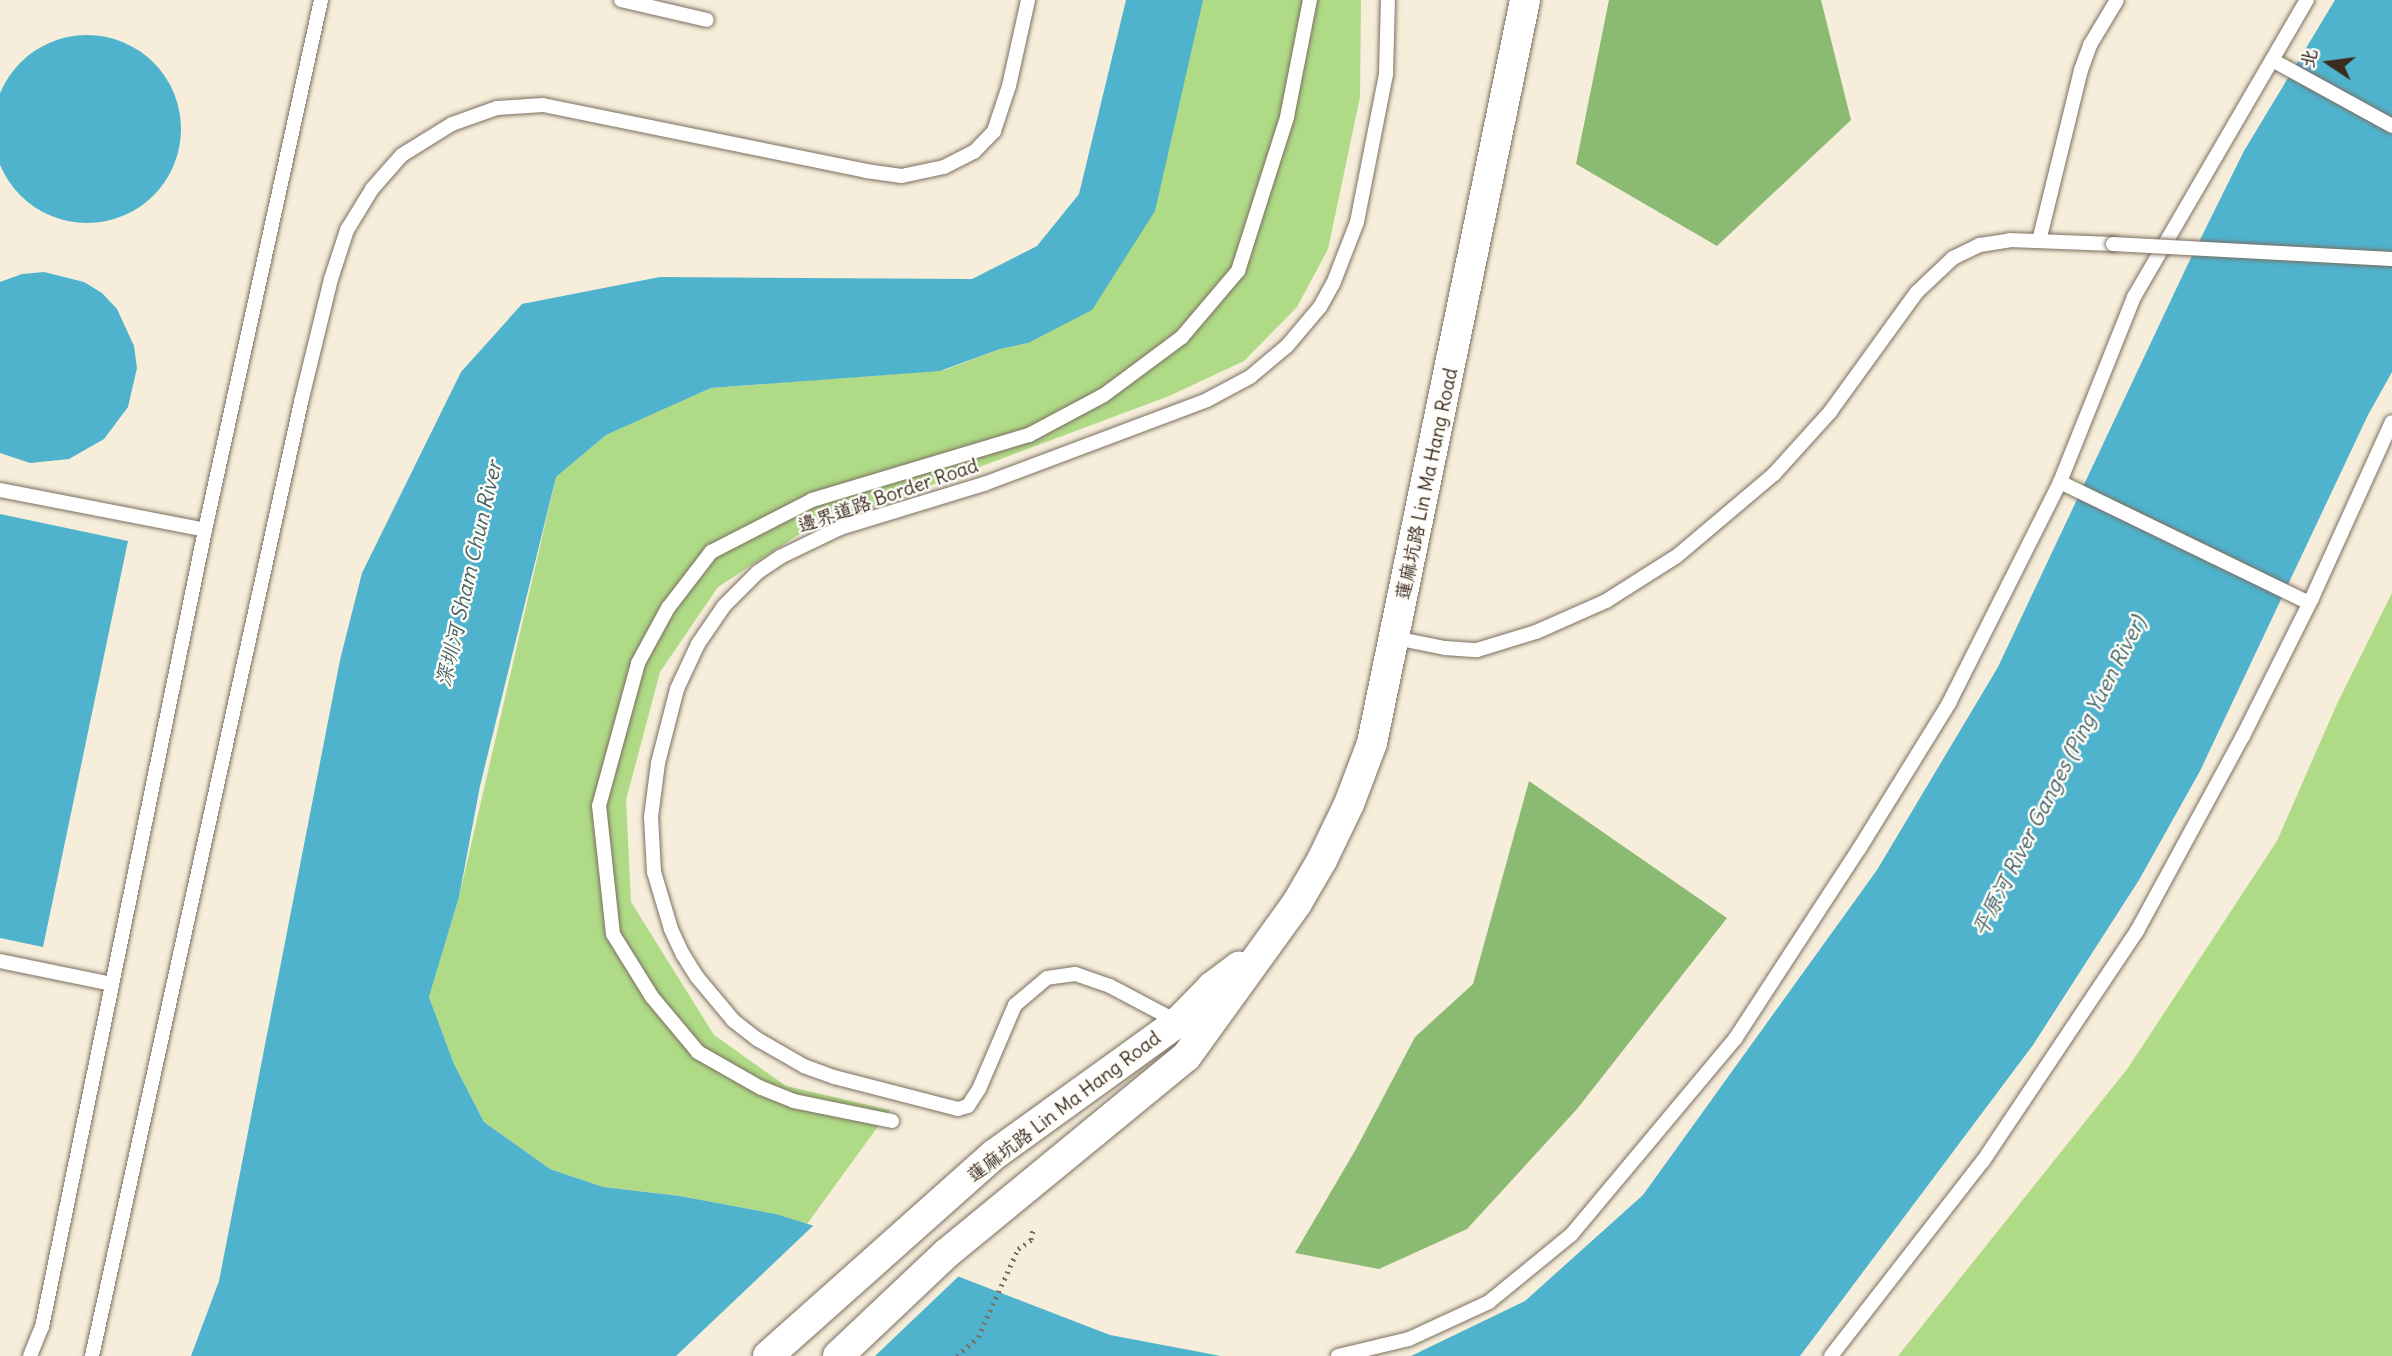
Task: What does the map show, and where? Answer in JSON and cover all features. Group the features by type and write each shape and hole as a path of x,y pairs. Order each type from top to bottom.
{"street":[{"name":"蓮麻坑路 Lin Ma Hang Road","path":"768,1356 995,1154 1190,1028 1268,945 1316,871 1349,804 1372,743 1525,0"},
{"name":"蓮麻坑路 Lin Ma Hang Road","path":"838,1356 947,1253 1186,1056 1190,1028"}],"lane":[{"path":"30,1356 42,1327 205,530 321,0"},
{"path":"621,0 707,20"},
{"path":"92,1356 304,390 347,230 372,189 402,155 452,124 497,108 543,105 866,171 902,176 944,167 974,152 994,131 1010,86 1028,0"},
{"path":"892,1121 794,1101 761,1088 698,1052 652,997 613,934 599,806 638,663 668,608 711,552 812,500 1029,435 1104,395 1182,337 1238,271 1287,117 1310,0"},
{"name":"邊界道路 Border Road","path":"1190,1028 1110,986 1075,974 1047,978 1015,1005 979,1089 968,1106 958,1109 834,1077 804,1066 757,1039 724,1010 696,977 671,929 660,898 651,843 653,791 677,689 698,643 723,606 758,572 799,545 840,528 1014,473 1186,409 1250,377 1287,346 1320,307 1333,284 1357,222 1387,74 1388,0"},
{"path":"2039,241 2081,70 2090,45 2117,0"},
{"path":"1338,1356 1409,1339 1489,1303 1571,1235 1735,1039 1859,849 1949,703 2060,482 2134,297 2212,160 2274,61 2307,0"},
{"path":"2274,61 2392,126"},
{"path":"1395,638 1445,648 1477,650 1506,643 1574,616 1652,574 1705,535 1774,474 1830,412 1917,292 1942,266 1980,245 2010,240 2392,259"},
{"path":"1831,1356 1983,1161 2137,931 2243,736 2309,603 2392,422"},
{"path":"2060,482 2309,603"},
{"path":"0,489 205,530"},
{"path":"0,961 112,984"}],"path":[{"path":"957,1356 978,1337 1018,1249 1031,1240 1034,1219"}],"green space":[{"path":"1202,0 1361,0 1360,97 1328,249 1297,307 1244,361 1169,396 798,535 718,587 660,672 626,800 631,902 714,1035 786,1086 890,1110 807,1224 776,1214 680,1196 603,1187 550,1169 484,1122 454,1064 429,997 459,897 556,477 606,435 711,388 945,370 1000,349 1028,343"},
{"path":"1609,0 1821,0 1851,120 1717,246 1576,164"},
{"path":"2392,593 2392,1356 1898,1356 2128,1068 2277,841 2337,704"},
{"path":"1529,781 1727,918 1577,1109 1467,1229 1379,1269 1295,1253 1356,1149 1415,1037 1473,984"}],"water":[{"name":"深圳河 Sham Chun River","path":"1126,0 1203,0 1155,211 1092,310 1028,343 1000,349 940,371 711,388 606,435 556,477 480,786 459,897 429,997 454,1064 484,1122 550,1169 603,1187 680,1196 776,1214 887,1249 1110,1335 1221,1356 191,1356 219,1281 340,660 362,573 461,372 522,304 660,277 972,279 1037,246 1079,194"},
{"name":"平原河 River Ganges (Ping Yuen River)","path":"2335,0 2392,0 2392,372 2368,415 2200,771 2139,880 2033,1045 1800,1356 1411,1356 1525,1301 1643,1195 1877,870 1998,667 2244,151"},
{"path":"87,35 123,42 154,62 174,93 181,129 174,165 154,196 123,216 87,223 51,216 20,196 0,165 -7,129 0,93 20,62 51,42"},
{"path":"44,272 84,282 102,293 117,309 134,346 137,368 128,407 104,439 69,459 30,463 0,453 0,282 22,274"},
{"path":"0,514 128,541 43,947 0,938"}],"pier":[{"path":"816,1223 961,1274 875,1356 676,1356"}]}
